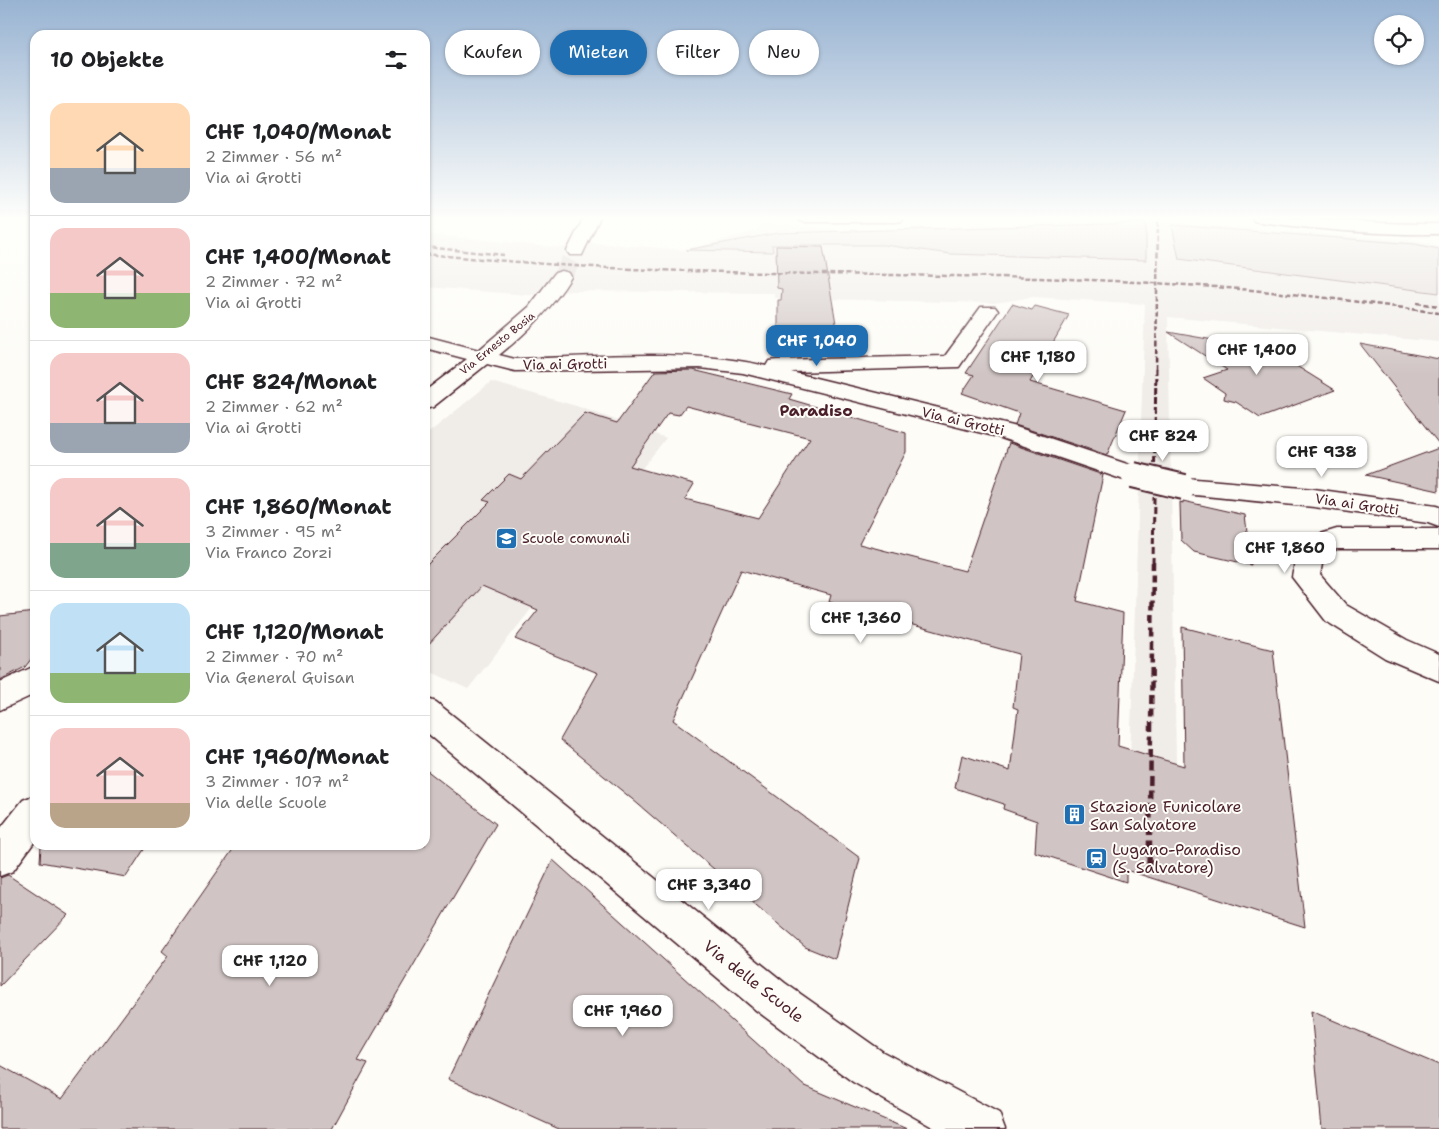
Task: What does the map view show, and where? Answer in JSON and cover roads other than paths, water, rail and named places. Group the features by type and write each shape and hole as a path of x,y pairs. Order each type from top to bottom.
{"street":[{"name":"Via Ernesto Bosia","path":"430,398 528,320 545,302 562,277"},
{"path":"742,367 951,362 988,310"},
{"name":"Via ai Grotti","path":"430,343 515,364 700,362 742,367 1005,431 1133,475 1184,487 1314,498 1436,515 1439,518"},
{"path":"1439,539 1336,539 1311,547 1306,576 1336,613 1396,649 1439,668"},
{"path":"0,697 30,682"},
{"name":"Via delle Scuole","path":"430,716 771,997 868,1067 924,1099 983,1129"},
{"path":"0,858 30,819"}],"tunnel":[{"path":"562,277 566,270"}],"railway":[{"path":"651,270 990,277 1157,283"},
{"path":"1157,270 1157,283"},
{"path":"1156,369 1157,283"},
{"path":"1157,283 1305,296 1439,313"},
{"path":"1417,303 1439,306"},
{"path":"1153,564 1156,368"},
{"path":"1150,812 1153,562"},
{"path":"1149,868 1150,811"}],"place":[{"name":"Scuole comunali","path":"506,538"},
{"name":"Stazione Funicolare San Salvatore","path":"1074,815"},
{"name":"Lugano-Paradiso (S. Salvatore)","path":"1096,858"}],"district":[{"name":"Paradiso","path":"816,410"}]}
